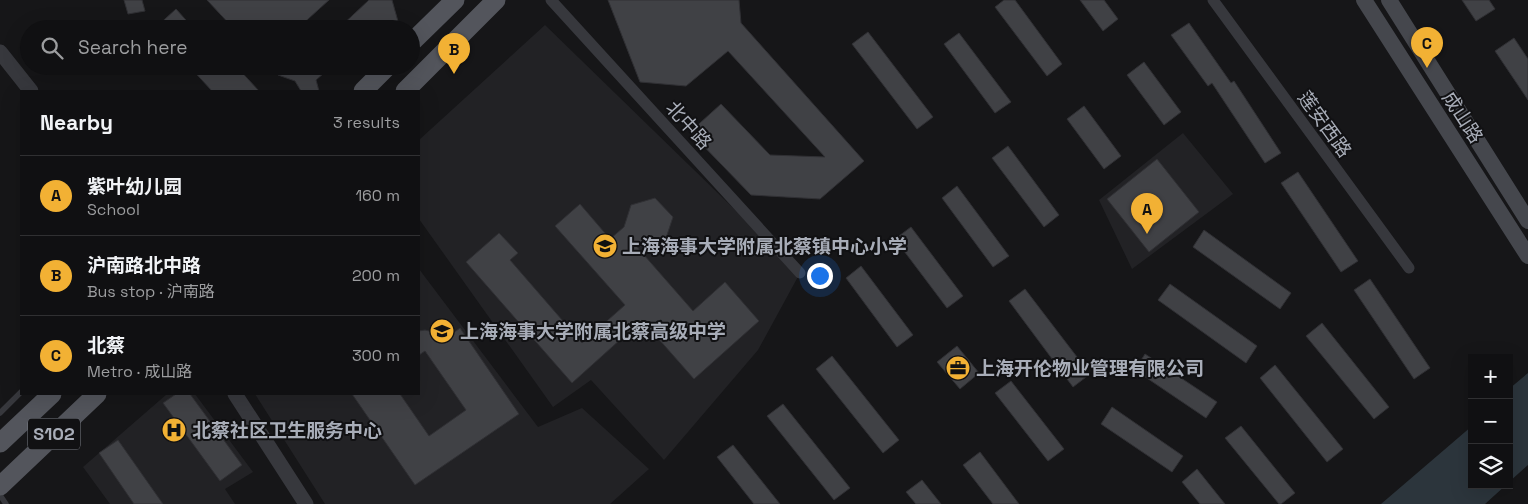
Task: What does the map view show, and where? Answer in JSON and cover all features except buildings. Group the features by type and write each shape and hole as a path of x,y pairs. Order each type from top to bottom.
{"main road":[{"path":"420,34 455,0"},
{"path":"406,90 496,0"},
{"name":"成山路","path":"1364,0 1528,256"},
{"name":"成山路","path":"1389,0 1528,221"},
{"path":"364,90 379,75"},
{"name":"S102","path":"0,443 51,395"},
{"name":"S102","path":"6,481 96,395"}],"street":[{"name":"北中路","path":"551,0 800,274"},
{"name":"莲安西路","path":"1213,0 1409,268"},
{"path":"0,52 31,90"},
{"path":"235,395 306,504"}],"lane":[{"path":"0,413 20,393"},
{"path":"0,495 6,504"}],"shaded area":[{"name":"上海海事大学附属北蔡镇中心小学","path":"545,25 800,273 758,350 664,460 591,380 553,407 420,220 420,139"},
{"path":"1183,133 1233,194 1132,269 1099,200"},
{"name":"上海海事大学附属北蔡高级中学","path":"420,270 538,427 582,408 649,469 610,504 325,504 256,395 420,395"},
{"path":"1528,373 1528,465 1513,478 1513,399 1513,386"},
{"name":"北蔡社区卫生服务中心","path":"166,395 196,395 253,472 225,489 235,504 110,504 83,467"},
{"path":"1468,429 1468,489 1502,489 1485,504 1381,504"}],"place":[{"name":"北蔡","path":"1427,68"},
{"name":"沪南路北中路","path":"454,74"},
{"name":"紫叶幼儿园","path":"1147,234"},
{"name":"上海海事大学附属北蔡镇中心小学","path":"605,246"},
{"name":"上海海事大学附属北蔡高级中学","path":"442,331"},
{"name":"上海开伦物业管理有限公司","path":"958,368"},
{"name":"北蔡社区卫生服务中心","path":"174,430"}]}
